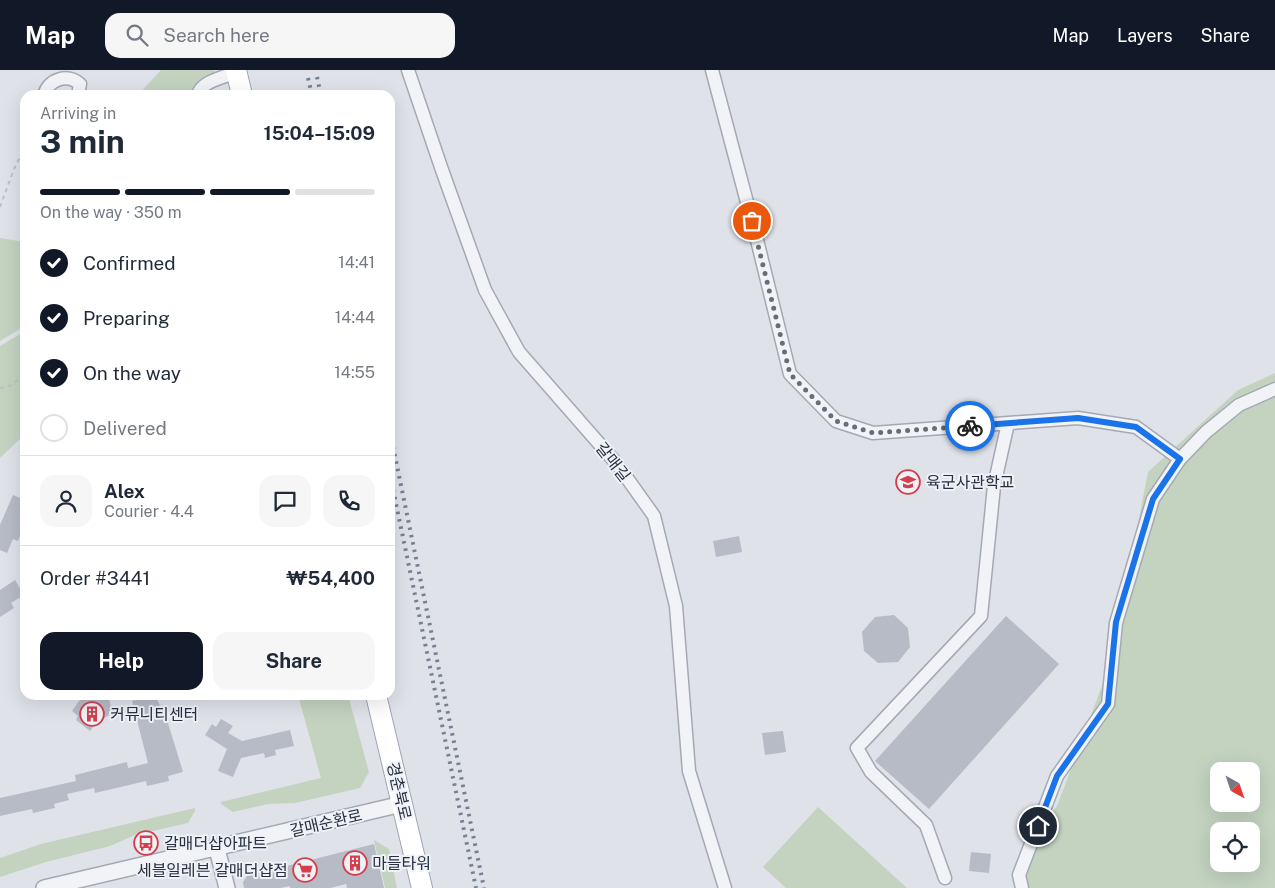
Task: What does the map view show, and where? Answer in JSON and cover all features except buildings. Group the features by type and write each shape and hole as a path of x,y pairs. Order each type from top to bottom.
{"main road":[{"path":"237,71 241,90"},
{"name":"경춘북로","path":"377,700 422,888"}],"street":[{"name":"갈매길","path":"408,70 485,290 519,352 617,464 654,516 676,606 689,771 725,888"},
{"path":"712,70 790,374 836,421 873,433 1078,418 1136,427 1180,459"},
{"path":"199,90 208,83 237,71"},
{"path":"46,90 52,82 60,79 74,79 80,84 79,90"},
{"path":"1022,888 1020,875 1057,776 1108,704 1116,622 1153,499 1180,459 1206,432 1239,406 1275,389"},
{"path":"946,878 926,825 871,772 857,748 981,616 994,486 1008,423"},
{"name":"갈매순환로","path":"44,888 402,804"},
{"path":"217,848 227,888"}],"path":[{"path":"0,207 20,158"},
{"path":"0,388 15,382 20,376"}],"green space":[{"path":"161,70 214,70 215,73 199,90 143,90"},
{"path":"0,238 20,241 20,329 0,341"},
{"path":"20,334 20,439 0,458 0,346"},
{"path":"1275,373 1275,888 1029,888 1025,872 1059,801 1103,683 1120,616 1148,472 1238,390"},
{"path":"299,700 349,700 369,772 360,788 295,803 268,804 233,812 221,804 221,802 321,778"},
{"path":"818,807 907,888 786,888 763,867"},
{"path":"195,808 188,823 135,835 110,846 46,862 0,877 0,858 41,844"},
{"path":"374,840 389,849 397,888 385,888"}],"railway":[{"path":"317,77 320,90"},
{"path":"308,78 311,90"},
{"path":"395,456 484,888"},
{"path":"395,499 476,888"}],"way so far":[{"path":"752,221 790,374 836,421 873,433 970,426"}],"place":[{"name":"육군사관학교","path":"908,482"},
{"name":"커뮤니티센터","path":"92,714"},
{"name":"갈매더샵아파트","path":"146,843"},
{"name":"마들타워","path":"355,863"},
{"name":"세블일레븐 갈매더샵점","path":"305,870"}],"route":[{"path":"970,426 1078,418 1136,427 1180,459 1153,499 1116,622 1108,704 1057,776 1038,826"}]}
